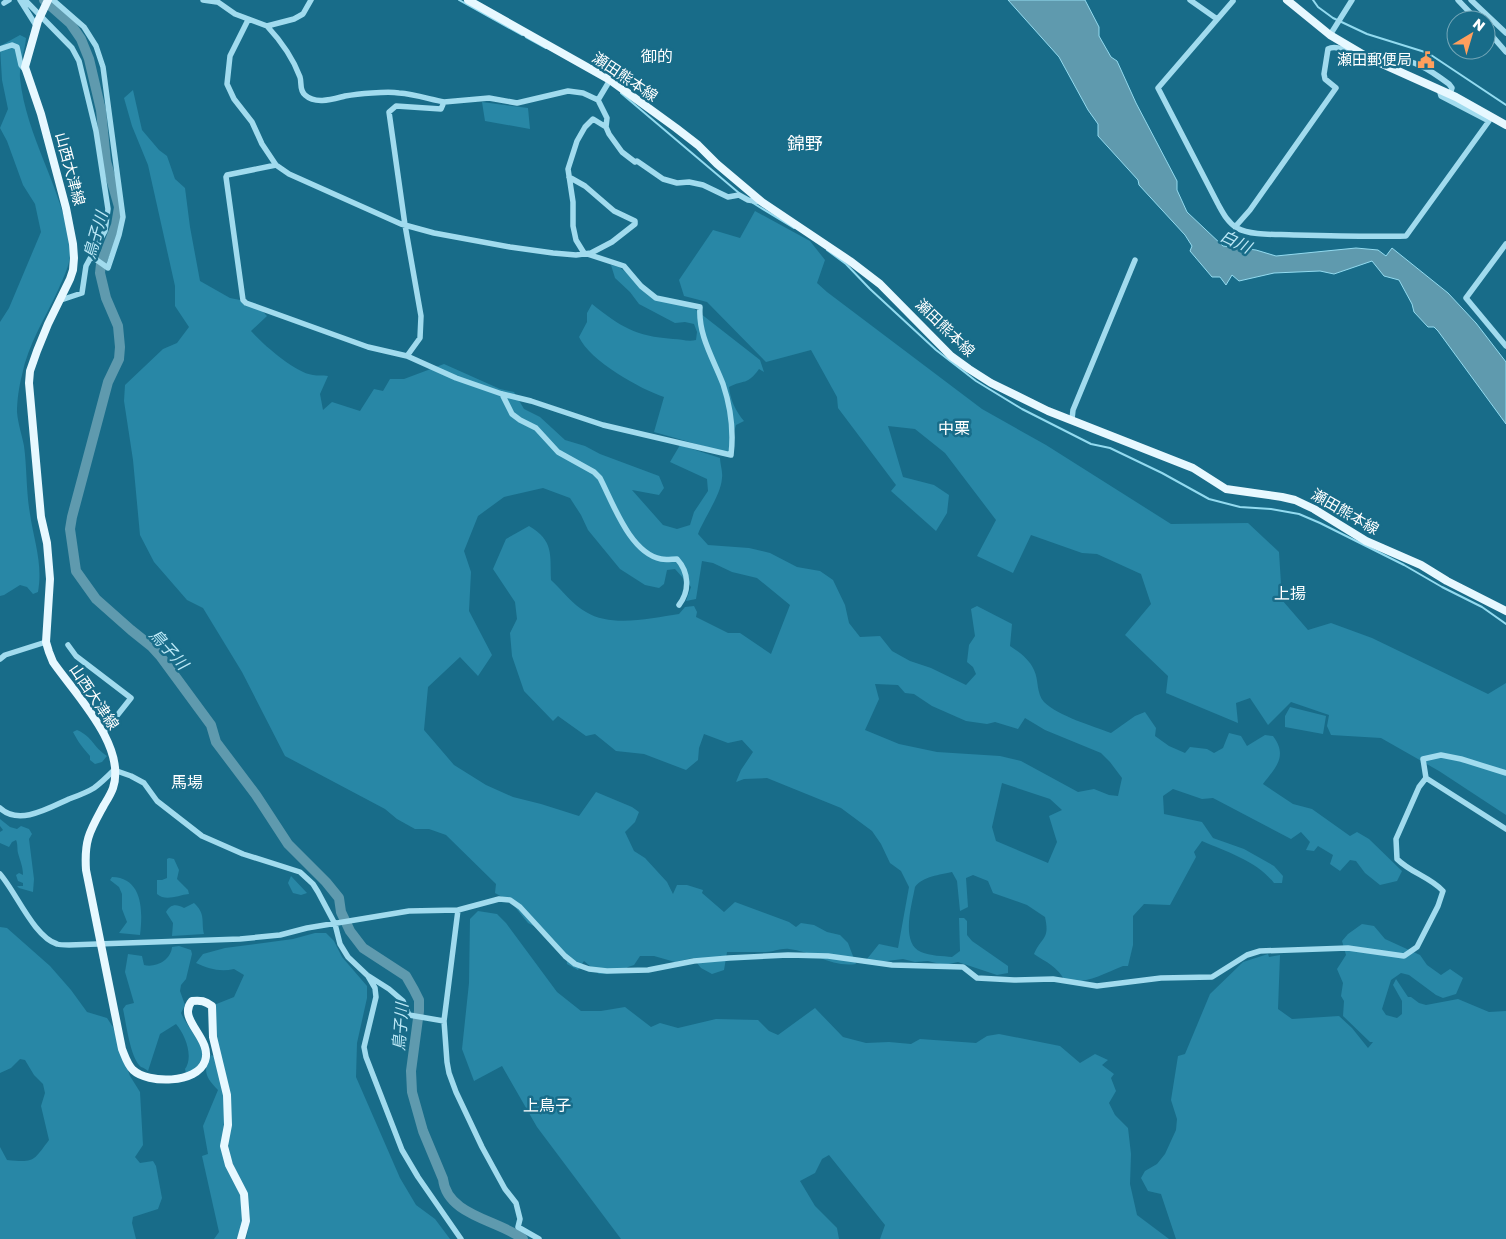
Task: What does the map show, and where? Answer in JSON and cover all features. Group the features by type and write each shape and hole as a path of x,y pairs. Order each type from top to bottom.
{"main road":[{"name":"山西大津線","path":"48,0 40,15 25,67 50,148 73,244 73,270 37,351 30,371 29,383 40,507 47,543 50,579 46,642 48,652 58,669 104,732 113,761 113,788 87,838 84,851 86,870 122,1049 128,1064 141,1075 161,1079 188,1076 202,1067 206,1056 205,1046 201,1037 188,1017 189,1005 192,1002 205,1001 212,1006 214,1036 227,1095 228,1124 224,1146 229,1165 244,1194 246,1221 241,1239"},
{"name":"瀬田熊本線","path":"468,0 610,80 698,145 717,164 762,202 850,261 880,284 904,306 934,340 969,370 1020,399 1152,453 1194,468 1226,489 1282,497 1302,503 1366,541 1421,565 1447,581 1506,611"},
{"path":"1287,0 1330,35 1370,58 1450,94 1506,125"}],"street":[{"path":"20,0 37,27"},
{"path":"25,0 72,48 79,61 96,131 108,209 105,231 86,266 82,292 61,300"},
{"path":"53,0 84,27 96,46 103,67 123,222 108,268 92,257"},
{"path":"203,0 216,1 248,20 267,26 279,39 292,60 300,79 303,94 311,99 325,101 348,96 398,92 444,102 489,98 517,103 568,91 583,94 598,100 607,118 606,127 609,134 622,152 663,180 677,183 690,182 728,197 734,195 762,202"},
{"path":"267,26 294,19 304,14 311,0"},
{"path":"1190,0 1217,19"},
{"path":"1330,35 1352,0"},
{"path":"1458,0 1468,10"},
{"path":"1471,0 1506,33"},
{"path":"1233,1 1158,88 1218,204 1235,227 1250,232 1280,234 1358,237 1406,236 1489,121 1441,96 1439,89"},
{"path":"248,20 230,56 227,84 234,99 252,122 262,144 276,164 289,174 339,198 405,225 434,233 510,247 553,253 591,253 612,242 635,224 635,221 614,211 585,186 569,177"},
{"path":"1496,40 1506,52"},
{"path":"0,50 12,45 17,47 21,65 27,73"},
{"path":"1235,227 1250,210 1336,88 1325,79 1328,49 1338,47 1366,62 1370,58"},
{"path":"1380,63 1384,56 1422,65 1449,84 1452,88 1450,94"},
{"path":"598,100 610,80"},
{"path":"408,356 420,338 421,324 389,112 396,106 441,109 444,102"},
{"path":"276,164 227,174 226,177 243,300 246,303 368,348 408,356 456,378 502,394 531,401 604,425 731,456 733,437 728,401 702,334 700,307 656,298 641,286 624,266 584,253 576,240 573,226 574,202 568,169 577,141 585,126 593,119 606,127"},
{"path":"1506,244 1466,298 1506,346"},
{"path":"1072,419 1073,410 1135,260"},
{"path":"502,394 512,414 536,428 558,452 594,472 600,478 633,541 642,550 661,559 677,559 684,567 687,591 679,605"},
{"path":"0,659 5,655 46,642"},
{"path":"68,645 76,656 131,698 104,732"},
{"path":"0,874 9,885 28,918 46,938 56,944 240,939 280,935 361,918 408,911 458,910 499,898 510,900 520,907 565,956 575,964 589,969 648,970 694,961 729,958 788,955 828,956 892,965 963,967 977,978 1014,980 1052,979 1097,986 1161,978 1212,977 1247,955 1260,951 1348,948 1404,956 1417,947 1443,892 1430,880 1403,865 1397,859 1396,839 1419,787 1426,778 1423,759 1441,755 1462,759 1506,773"},
{"path":"0,808 4,812 13,815 26,816 94,788 114,770 132,776 144,784 157,801 202,836 243,854 300,872 315,888 335,924 340,944 348,957 367,975 389,989 403,1001 409,1015 444,1021"},
{"path":"1426,778 1506,829"},
{"path":"458,910 444,1021 449,1073 490,1164 516,1203 520,1219 518,1227 539,1239"},
{"path":"367,975 375,988 376,996 364,1047 366,1057 402,1150 418,1177 461,1239"}],"shaded area":[{"path":"1008,0 1085,0 1099,27 1099,36 1111,57 1117,61 1136,103 1177,181 1177,190 1187,212 1223,246 1256,250 1276,256 1356,248 1378,250 1386,256 1392,248 1448,293 1476,323 1506,362 1506,424 1438,331 1434,327 1428,327 1414,312 1412,304 1399,280 1384,276 1372,261 1334,274 1320,271 1274,273 1239,281 1232,275 1226,285 1220,277 1212,277 1190,251 1192,246 1185,235 1139,185 1138,180 1098,136 1098,124 1088,110 1059,57"},
{"path":"20,35 26,38 20,73 24,100 29,121 60,203 66,224 70,251 64,278 28,352 18,398 18,421 24,446 29,505 39,562 38,592 33,594 27,587 20,585 0,596 0,322 9,308 41,232 35,204 23,185 7,141 0,128 8,109 2,80 0,47"},
{"path":"133,90 142,130 159,150 167,156 175,179 185,188 200,281 230,298 255,303 267,316 251,331 257,337 297,369 313,375 328,376 320,394 323,410 332,402 360,411 374,389 383,391 390,379 404,379 444,364 500,389 514,392 524,409 540,417 565,440 585,446 600,454 659,476 664,488 659,495 632,490 663,525 677,529 690,525 694,512 708,491 707,479 670,462 680,445 720,458 721,485 698,534 708,545 749,548 770,553 797,567 820,571 833,580 845,605 849,623 860,637 880,636 892,651 910,661 931,668 966,685 976,674 973,667 967,662 969,645 975,636 971,609 977,606 1012,624 1010,646 1024,656 1032,666 1036,674 1041,698 1050,707 1067,716 1111,733 1135,716 1145,712 1156,728 1155,736 1169,746 1185,753 1190,747 1207,749 1214,753 1223,748 1229,733 1241,736 1247,746 1265,735 1273,736 1280,750 1280,755 1276,767 1263,784 1293,804 1312,809 1350,836 1357,832 1369,839 1402,871 1397,881 1380,885 1365,873 1356,861 1350,860 1340,871 1330,864 1333,855 1318,846 1314,851 1306,850 1310,842 1301,832 1291,839 1213,798 1202,799 1173,789 1163,796 1164,814 1202,822 1213,838 1244,849 1274,866 1283,876 1282,883 1274,883 1267,875 1250,863 1202,841 1194,852 1196,857 1170,905 1144,904 1133,916 1133,945 1128,966 1123,966 1088,980 1073,982 1065,981 1055,968 1034,954 1046,934 1045,917 1027,905 993,893 988,881 973,875 966,878 968,907 960,911 957,881 952,872 922,880 915,887 909,922 911,940 921,952 936,956 952,957 960,951 959,918 964,918 967,921 967,935 972,941 1008,966 1008,973 997,975 958,962 944,965 928,961 915,962 903,959 863,964 879,944 898,948 909,887 901,871 890,863 872,831 841,808 767,778 744,779 736,782 741,770 753,752 742,740 728,743 704,734 699,748 698,760 686,770 644,754 616,751 595,734 586,736 558,716 553,721 524,691 512,656 510,633 517,619 515,602 493,569 506,539 529,526 543,537 547,543 550,555 551,580 586,612 596,617 619,621 679,614 685,607 694,606 697,612 696,617 728,633 740,633 771,654 790,605 757,578 732,572 713,563 702,561 696,599 686,601 691,587 675,569 667,570 664,584 659,588 645,585 620,569 588,530 570,498 543,488 504,497 478,516 464,551 471,572 469,611 492,655 478,676 460,657 428,687 424,730 454,765 486,785 513,797 579,816 596,792 632,807 639,812 635,822 625,832 634,851 645,858 667,882 673,894 677,885 687,885 703,890 702,893 724,912 735,902 789,922 796,927 801,923 814,925 827,932 840,935 848,943 856,964 839,964 798,950 786,949 766,952 727,952 724,970 712,974 701,968 693,958 675,962 654,956 640,956 634,965 621,973 599,974 584,961 578,970 567,964 566,955 554,940 543,931 528,923 511,902 495,893 496,884 446,835 429,829 415,829 397,819 385,809 285,756 242,672 203,608 187,600 154,562 140,535 133,460 124,401 125,385 163,349 177,343 189,327 175,306 175,286 148,165 132,126 124,98","holes":["875,684 898,685 905,693 914,694 932,706 966,721 987,724 995,722 1018,729 1025,718 1045,730 1101,753 1122,778 1118,796 1109,795 1094,789 1078,792 1021,761 1000,756 937,752 899,744 865,730 879,699","1002,783 1050,799 1062,810 1049,816 1057,842 1048,863 996,841 992,827"]},
{"path":"482,102 528,108 530,129 485,121"},
{"path":"755,211 810,241 825,260 817,283 827,292 982,409 1046,445 1171,524 1248,523 1279,552 1282,600 1308,630 1331,623 1372,638 1488,694 1506,683 1506,815 1439,771 1381,738 1331,735 1327,726 1329,715 1291,702 1268,725 1250,698 1236,703 1238,723 1166,693 1168,676 1125,635 1151,604 1141,574 1097,554 1082,553 1031,535 1013,573 977,556 996,520 945,453 915,429 888,426 903,477 934,485 949,495 947,513 936,531 891,491 896,485 838,408 837,397 811,350 766,362 707,302 684,296 679,280 713,230 740,238"},
{"path":"611,265 619,267 627,273 650,296 687,303 760,360 764,372 759,369 748,380 729,387 734,405 744,421 736,425 728,453 654,432 664,397 629,381 604,364 585,346 579,337 587,322 587,313 592,304 612,319 638,333 660,338 696,340 697,332 694,324 685,322 675,323 639,304 630,292 615,278"},
{"path":"1290,707 1326,716 1323,734 1285,727 1285,716"},
{"path":"77,730 107,756 102,762 95,764 90,760 90,756 73,732"},
{"path":"0,819 10,827 17,829 21,826 29,829 32,834 29,839 34,879 33,892 17,886 23,886 23,883 18,881 16,875 19,873 23,875 17,842 16,840 12,842 9,847 0,843 0,832 3,830 0,826"},
{"path":"167,859 174,859 179,870 177,879 188,890 189,894 164,898 157,894 157,880 167,878"},
{"path":"291,876 307,893 301,895 293,893 288,883"},
{"path":"112,877 130,883 139,897 141,906 140,935 119,933 127,922 122,909 122,894 119,887 110,880"},
{"path":"194,903 202,914 204,934 172,936 173,923 166,912 168,909 176,905 184,908"},
{"path":"478,911 497,914 506,923 557,992 581,1011 601,1011 625,1007 651,1027 660,1023 678,1028 716,1019 758,1020 769,1031 778,1035 815,1008 843,1037 866,1043 889,1042 911,1044 920,1039 976,1043 987,1036 999,1034 1060,1046 1080,1063 1095,1054 1108,1060 1102,1065 1114,1074 1111,1078 1116,1091 1109,1103 1115,1115 1128,1128 1131,1154 1130,1184 1137,1215 1169,1239 880,1239 885,1225 829,1155 822,1159 815,1173 800,1181 815,1206 837,1228 839,1239 621,1239 537,1127 502,1066 474,1081 462,1049 469,983 470,919"},
{"path":"1362,924 1374,926 1385,939 1420,955 1427,965 1441,975 1450,969 1463,978 1456,994 1443,998 1409,975 1401,973 1391,980 1382,1009 1386,1015 1397,1018 1402,1014 1402,1001 1393,985 1396,979 1408,997 1419,1003 1426,1005 1458,999 1489,1012 1506,1011 1506,1239 1176,1239 1161,1194 1148,1191 1141,1178 1145,1171 1157,1164 1165,1154 1176,1130 1177,1119 1171,1100 1178,1056 1185,1054 1210,994 1243,962 1268,954 1269,957 1280,955 1278,1009 1292,1019 1339,1016 1352,1028 1368,1048 1373,1042 1370,1042 1343,1016 1344,1001 1341,996 1343,983 1337,969 1346,955 1342,941"},
{"path":"0,927 7,928 50,966 87,1012 107,1018 113,1027 130,1076 140,1092 143,1145 135,1157 140,1163 153,1161 156,1166 162,1198 158,1209 133,1217 132,1223 136,1239 0,1239 0,1147 7,1160 28,1161 36,1156 49,1140 41,1106 45,1093 43,1084 34,1075 25,1060 20,1059 11,1068 0,1073"},
{"path":"315,933 326,933 334,941 342,957 367,986 367,998 357,1043 356,1077 400,1178 416,1205 435,1219 450,1239 246,1239 250,1220 247,1193 231,1160 228,1143 231,1117 212,1026 214,1005 234,997 244,975 234,969 215,969 196,963 203,954 225,948 293,939"},
{"path":"179,946 191,950 192,954 186,979 181,985 180,991 185,1005 181,1013 204,1055 196,1070 186,1073 185,1069 189,1058 187,1046 176,1024 160,1034 148,1071 141,1067 134,1056 123,1009 126,1005 134,1003 125,972 128,954 142,956 144,965 149,966 162,962 169,956 172,947"},
{"path":"211,1055 214,1056 225,1096 223,1146 243,1194 244,1220 239,1239 214,1239 219,1232 202,1156 208,1154 203,1126 218,1090 208,1078 206,1070"}],"waterway":[{"name":"鳥子川","path":"44,0 70,23 81,39 89,59 101,110 106,161 119,207 116,225 101,264 100,273 106,298 118,326 119,359 108,382 72,517 70,529 76,571 96,599 151,646 161,657 211,725 216,742 256,795 288,844 326,882 339,898 341,912 350,931 363,948 406,976 419,1000 411,1071 412,1092 423,1131 447,1191 454,1201 464,1209 513,1232 523,1239"},
{"path":"459,0 522,35"},
{"path":"1313,0 1318,7 1333,18 1367,34 1428,53 1506,105"},
{"path":"526,37 546,48"},
{"path":"621,93 739,193"},
{"path":"753,203 794,228"},
{"path":"827,250 846,264 936,350 976,381 1022,409 1091,444 1110,448 1162,473 1209,499 1240,507 1271,509 1299,514 1320,523 1482,607 1506,624"}],"place":[{"name":"瀬田郵便局","path":"1426,60"}],"district":[{"name":"御的","path":"657,56"},
{"name":"錦野","path":"805,144"},
{"name":"中栗","path":"954,428"},
{"name":"上揚","path":"1290,593"},
{"name":"馬場","path":"187,782"},
{"name":"上鳥子","path":"547,1105"}],"water label":[{"name":"白川","path":"1236,241"}]}
